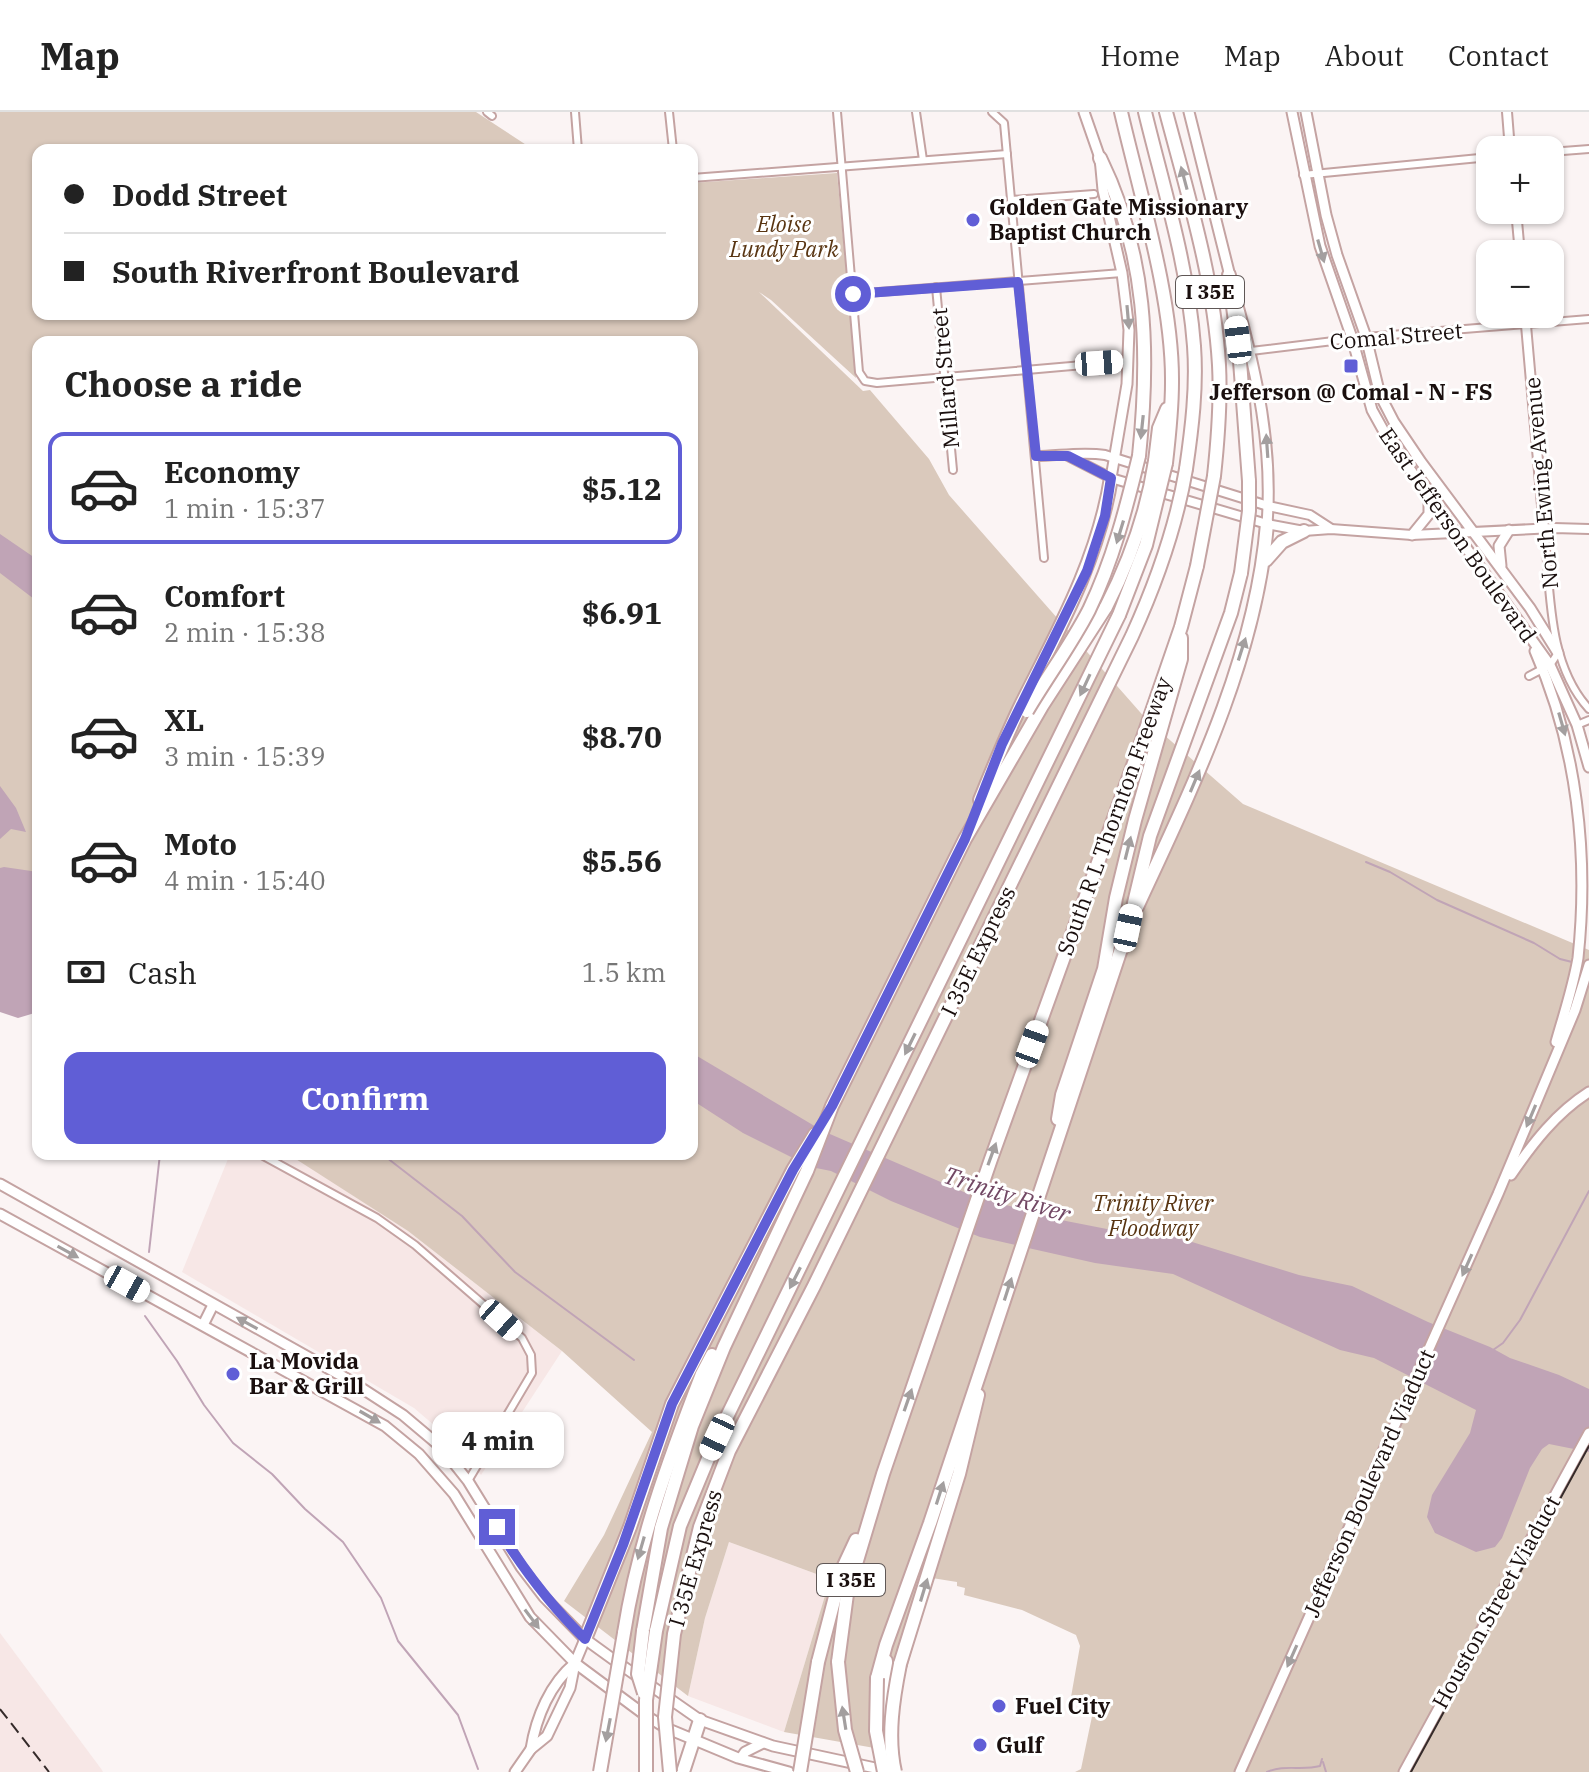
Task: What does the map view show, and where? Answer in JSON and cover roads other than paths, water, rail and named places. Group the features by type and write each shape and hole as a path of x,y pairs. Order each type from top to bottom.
{"highway":[{"name":"I 35E","path":"1121,112 1160,280 1169,337 1172,399 1159,428 1160,462"},
{"name":"I 35E Express","path":"670,1772 665,1717 674,1634 694,1548 712,1493 734,1440 814,1286 1132,636 1156,585 1170,544 1186,469 1195,382 1192,324 1176,230 1145,112"},
{"name":"South R L Thornton Freeway","path":"875,1501 991,1159 1173,666 1197,566 1214,476 1220,393 1207,274 1166,112"},
{"path":"988,781 1088,611 1118,538 1139,456 1146,393 1144,314 1130,238 1115,190 1100,158"},
{"path":"884,1772 876,1731 875,1702 877,1678 886,1645 984,1363 1128,928 1150,836 1231,613 1241,573 1249,511 1249,481 1242,377 1229,275"},
{"path":"585,1639 626,1539 672,1404 793,1170 832,1106 965,839 1042,706 1110,598 1142,523 1160,462"},
{"path":"649,1631 680,1526 717,1437 1119,615 1154,519 1160,462"},
{"path":"965,839 1008,731 1087,571 1105,516 1111,478"},
{"path":"1128,928 1200,771 1255,607 1264,562 1267,524"},
{"path":"1264,562 1282,542 1304,531"},
{"path":"1050,1162 1062,1095 1104,969 1123,867 1173,666"},
{"path":"600,1772 636,1565 679,1448 702,1374 738,1302 769,1252 807,1171 832,1106"},
{"path":"898,1772 892,1758 896,1686 959,1474 984,1363"},
{"path":"646,1772 649,1631 661,1528 679,1448"},
{"path":"800,1772 818,1662 831,1609 842,1570 875,1501"},
{"name":"I 35E","path":"857,1772 841,1705 839,1642 847,1594 875,1501"},
{"path":"886,1645 888,1718 898,1772"},
{"path":"683,1772 700,1720"}],"main road":[{"path":"1084,112 1100,158 1103,190 1122,273 1129,330 1123,412 1111,478"},
{"path":"1189,112 1251,351 1267,438 1267,524"},
{"name":"East Jefferson Boulevard","path":"1292,112 1320,246 1352,338 1372,410 1387,437 1524,626 1577,725 1589,767"},
{"name":"East Jefferson Boulevard","path":"1306,112 1337,255 1366,337 1380,395 1394,422 1502,569 1558,653"},
{"path":"1412,535 1429,514 1429,496"},
{"path":"1502,569 1499,546 1509,530"},
{"path":"1546,1080 1571,993 1582,915 1585,828 1571,758 1547,667"},
{"path":"1498,1194 1575,1010 1589,965"},
{"path":"1498,1194 1553,1120 1589,1092"},
{"path":"0,1184 349,1380 403,1415 441,1447 468,1481 521,1567 544,1597 585,1639 700,1720 763,1743 898,1772"},
{"name":"Jefferson Boulevard Viaduct","path":"1240,1772 1498,1194"},
{"path":"0,1214 385,1426 419,1454 454,1494 530,1617 575,1663 645,1715 695,1741 789,1772"},
{"path":"203,1325 213,1305"},
{"name":"Houston Street Viaduct","path":"1404,1772 1589,1433"},
{"path":"454,1494 468,1481"},
{"path":"504,1577 521,1567"},
{"path":"515,1772 531,1749 547,1736 570,1688 575,1663 585,1639"},
{"path":"531,1749 534,1730 557,1679 575,1663"},
{"path":"741,1758 745,1752 763,1743"}],"street":[{"path":"575,112 578,144"},
{"path":"669,112 672,144"},
{"path":"837,112 859,372 865,381 877,383 1129,361"},
{"path":"916,112 923,160"},
{"path":"992,112 1004,123 1044,558"},
{"path":"1507,112 1509,136"},
{"path":"1564,151 1589,149"},
{"path":"698,178 1007,154"},
{"path":"1303,175 1476,158"},
{"path":"1011,200 1094,194"},
{"path":"853,294 1122,273"},
{"name":"Millard Street","path":"936,287 953,470"},
{"name":"Comal Street","path":"1564,321 1589,319"},
{"name":"Comal Street","path":"1251,351 1352,338 1486,328"},
{"name":"North Ewing Avenue","path":"1526,328 1558,653 1589,709"},
{"path":"1036,456 1084,453 1114,459 1268,506 1310,515 1331,529"},
{"path":"1068,456 1111,478 1267,524 1304,531 1331,529 1412,535 1544,528 1589,529"},
{"path":"1529,676 1547,667 1558,653"},
{"path":"1577,725 1589,720"},
{"path":"271,1160 377,1218 415,1245 522,1338 531,1355 532,1373 468,1481"}],"waterway":[{"path":"1366,862 1390,872 1437,900 1572,962"},
{"path":"149,1252 159,1160"},
{"path":"390,1160 462,1216 515,1272 634,1360"},
{"path":"1493,1350 1503,1343 1520,1320 1589,1191"},
{"path":"145,1316 233,1443 272,1474 305,1509 343,1542 381,1598 398,1641 458,1715 478,1769"},
{"path":"1267,1772 1280,1768 1320,1766 1322,1759"},
{"path":"1323,1762 1326,1772"}],"tram line":[{"path":"1411,1772 1589,1446"}],"railway":[{"path":"0,1709 49,1772"}],"place":[{"name":"Golden Gate Missionary Baptist Church","path":"973,220"},
{"name":"Jefferson @ Comal - N - FS","path":"1351,366"},
{"name":"La Movida Bar & Grill","path":"233,1374"},
{"name":"Fuel City","path":"999,1706"},
{"name":"Gulf","path":"980,1745"}],"park label":[{"name":"Eloise Lundy Park","path":"784,236"},
{"name":"Trinity River Floodway","path":"1153,1216"}],"water label":[{"name":"Trinity River","path":"1007,1195"}]}
